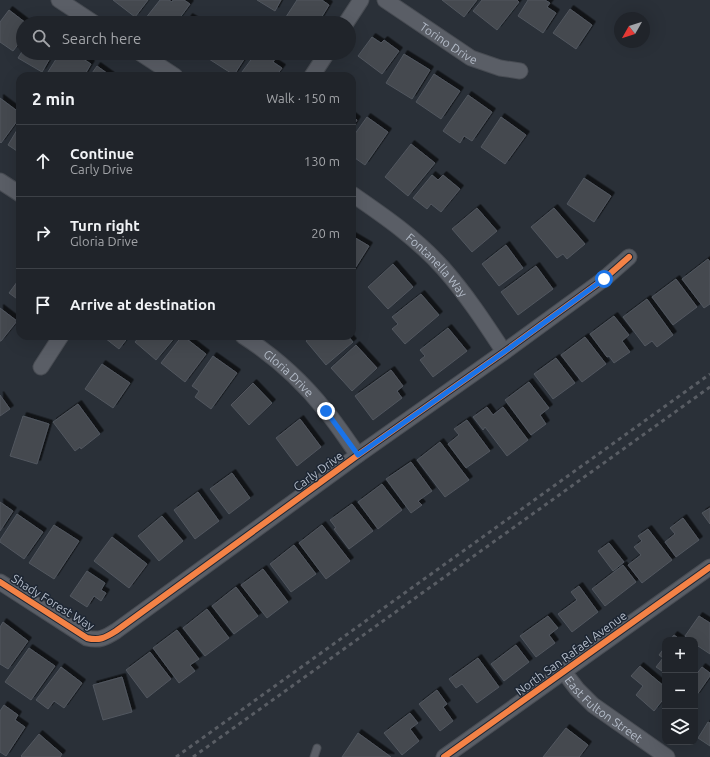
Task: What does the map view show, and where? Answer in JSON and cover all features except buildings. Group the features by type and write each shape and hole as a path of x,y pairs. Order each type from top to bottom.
{"street":[{"path":"59,0 83,16"},
{"path":"351,16 362,0"},
{"name":"Torino Drive","path":"385,0 472,58 500,68 520,71"},
{"path":"151,60 169,72"},
{"path":"315,72 322,60"},
{"path":"0,181 16,191"},
{"name":"Fontanella Way","path":"356,197 384,215 412,238 442,267 470,302 504,352"},
{"name":"Carly Drive","path":"95,640 106,637 116,631 358,455 504,352 604,279 629,257"},
{"path":"40,367 58,340"},
{"name":"Gloria Drive","path":"249,340 284,366 305,387 326,411 358,455"},
{"name":"North San Rafael Avenue","path":"444,757 710,567"},
{"name":"Shady Forest Way","path":"0,582 87,638 95,640"},
{"name":"East Fulton Street","path":"564,672 577,689 593,705 667,757"}],"lane":[{"path":"314,757 317,748"}],"railway":[{"path":"176,757 710,374"},
{"path":"193,757 710,387"}],"cycle path":[{"path":"0,582 87,638 99,639 109,635 358,455 504,352 604,279 629,257"},
{"path":"444,757 710,567"}],"route":[{"path":"326,411 358,455 604,279"}]}
